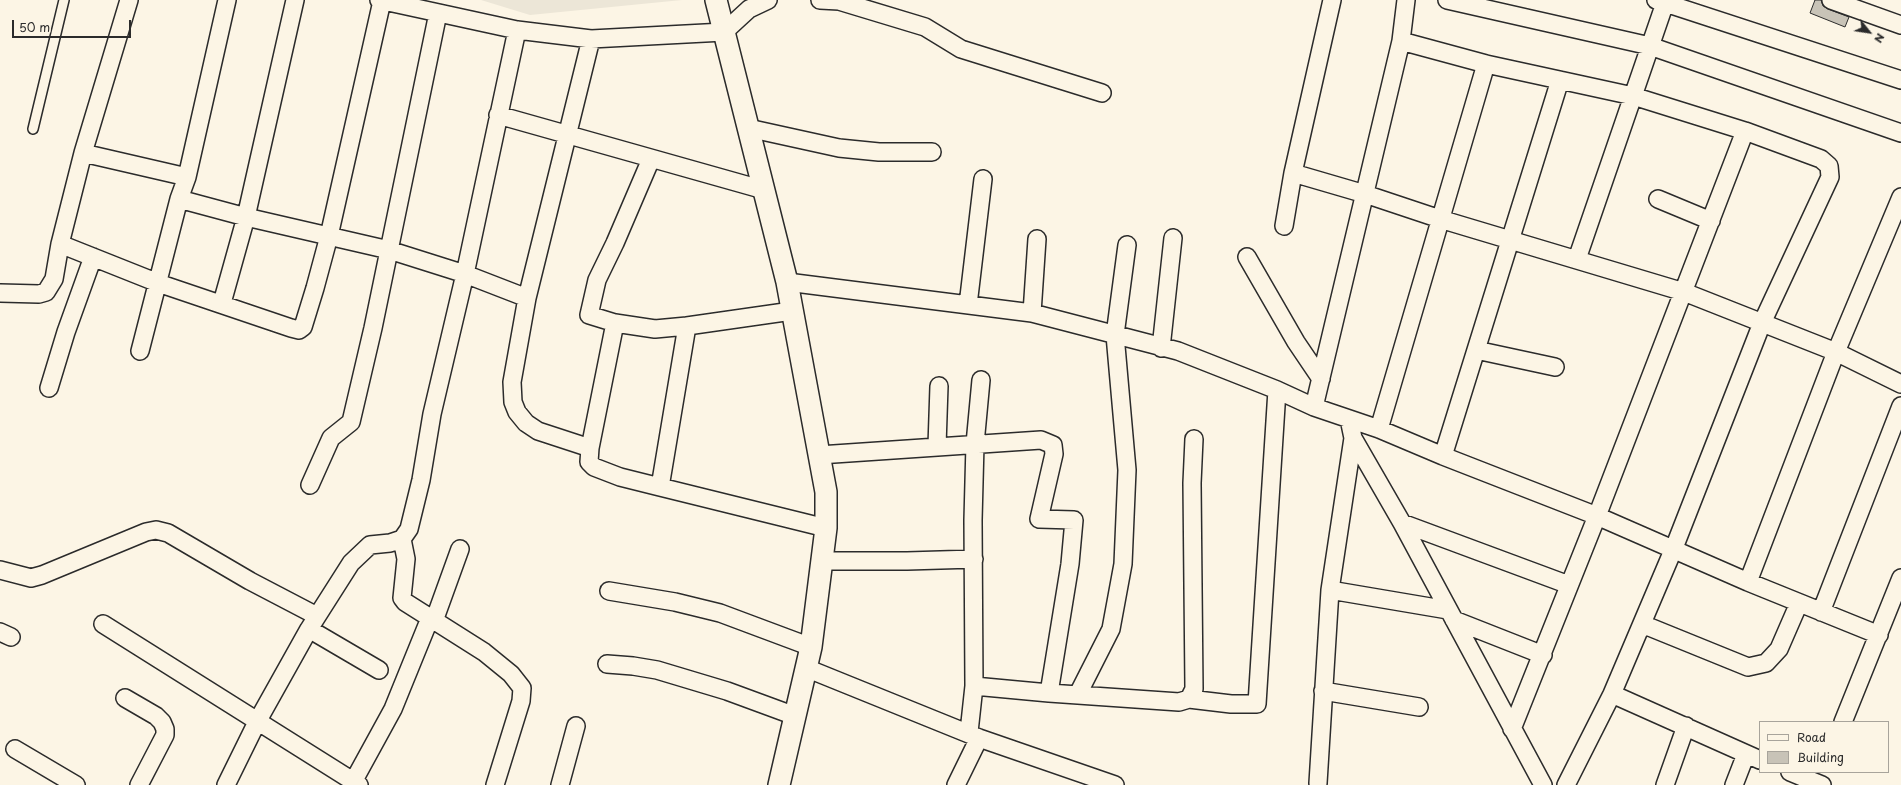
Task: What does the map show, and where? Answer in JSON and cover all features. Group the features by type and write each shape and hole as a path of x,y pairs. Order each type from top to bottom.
{"street":[{"path":"0,293 39,294 46,292 54,279 60,244 83,154 129,0"},
{"path":"140,351 187,177 227,0"},
{"path":"222,304 246,217 296,0"},
{"path":"60,244 158,283 299,330 303,327 306,320 328,236 381,0 517,30 590,38 724,32 749,9 768,0"},
{"path":"716,0 787,282 826,492 826,528 811,647 779,785"},
{"path":"820,0 839,1 925,27 961,49 1102,93"},
{"path":"1284,226 1293,173 1332,0"},
{"path":"1314,407 1401,41 1406,0"},
{"path":"1448,0 1650,46 1901,133"},
{"path":"1831,0 1901,25"},
{"path":"1577,259 1650,46 1662,1 1901,80"},
{"path":"310,485 331,438 352,422 390,250 438,13"},
{"path":"226,785 257,722 313,622 351,563 370,545 390,543 402,539 409,529 432,414 465,274 517,30"},
{"path":"590,38 528,298 512,382 513,402 517,412 526,423 538,431 590,448"},
{"path":"1401,41 1486,64 1633,96 1745,131 1821,159 1829,166 1830,177 1762,324 1674,548 1642,624 1612,694 1566,785"},
{"path":"1379,428 1486,64"},
{"path":"1443,456 1560,80"},
{"path":"498,115 764,190"},
{"path":"748,128 839,148 879,152 932,152"},
{"path":"1512,729 1598,516 1745,131"},
{"path":"83,154 187,177"},
{"path":"651,159 615,243 596,280 588,315 615,323 655,329 792,311"},
{"path":"1293,173 1365,194 1440,219 1684,292 1836,352 1901,384"},
{"path":"968,305 983,179"},
{"path":"1748,582 1836,352 1901,197"},
{"path":"180,199 246,217 390,250 465,274 528,298"},
{"path":"1658,199 1711,221"},
{"path":"1161,348 1173,238"},
{"path":"1032,313 1037,239"},
{"path":"1078,694 1110,629 1123,564 1127,470 1115,335 1126,245"},
{"path":"49,388 66,332 93,257"},
{"path":"1247,257 1296,342 1321,378"},
{"path":"787,282 1032,313 1161,348 1178,351 1277,390 1314,407 1379,428 1443,456 1598,516 1674,548 1748,582 1879,636"},
{"path":"615,323 590,448 589,462 594,467 620,477 826,528"},
{"path":"660,487 687,326"},
{"path":"1476,350 1555,367"},
{"path":"956,785 974,735 975,444 981,380"},
{"path":"937,446 939,386"},
{"path":"974,686 1179,702 1188,699 1231,704 1257,704 1277,390"},
{"path":"1821,612 1901,406"},
{"path":"1349,418 1353,438 1402,523 1543,785"},
{"path":"1318,783 1330,590 1353,438"},
{"path":"1188,699 1194,689 1192,483 1194,439"},
{"path":"819,455 1041,440 1053,445 1054,454 1039,519 1074,520 1070,564 1049,693"},
{"path":"1402,523 1569,585"},
{"path":"0,570 31,578 42,575 146,532 156,530 168,533 250,581 313,622 379,670"},
{"path":"402,539 406,559 402,598 409,606 484,652 511,674 522,688 521,701 495,785"},
{"path":"103,624 356,783 393,710 432,620 460,549"},
{"path":"822,561 974,559"},
{"path":"1843,721 1879,636 1901,578"},
{"path":"1330,590 1451,615 1543,655"},
{"path":"609,591 675,602 720,613 811,647"},
{"path":"1642,624 1748,667 1766,663 1779,649 1799,603"},
{"path":"607,664 656,670 727,691 795,716"},
{"path":"806,668 974,735 1115,785"},
{"path":"1323,691 1419,707"},
{"path":"1612,694 1753,757 1734,785"},
{"path":"125,698 156,716 162,722 165,729 165,735 139,785"},
{"path":"560,785 576,726"},
{"path":"1665,785 1686,726"},
{"path":"15,749 76,785"},
{"path":"1793,773 1820,781"}],"lane":[{"path":"34,129 64,0"}],"shaded area":[{"path":"481,0 682,0 530,15"}],"building":[{"path":"1815,0 1821,0 1823,6 1849,17 1845,27 1810,13"}]}
